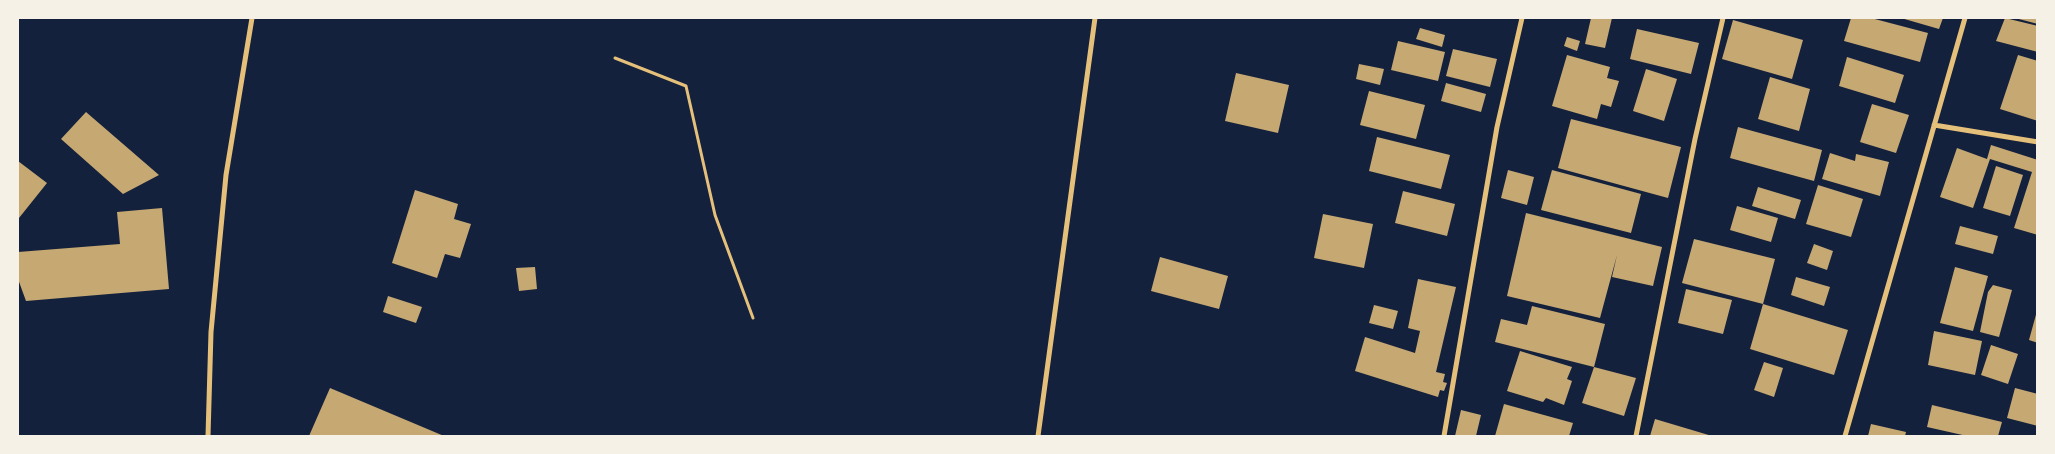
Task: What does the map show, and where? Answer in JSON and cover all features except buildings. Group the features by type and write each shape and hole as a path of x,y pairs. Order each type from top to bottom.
{"street":[{"path":"208,436 211,332 226,175 252,18"},
{"path":"1038,436 1095,18"},
{"path":"1444,436 1497,127 1522,18"},
{"path":"1636,436 1693,149 1723,18"},
{"path":"1845,436 1965,18"},
{"path":"1934,125 2038,142"}],"path":[{"path":"615,58 686,86 714,215 753,318"}]}
